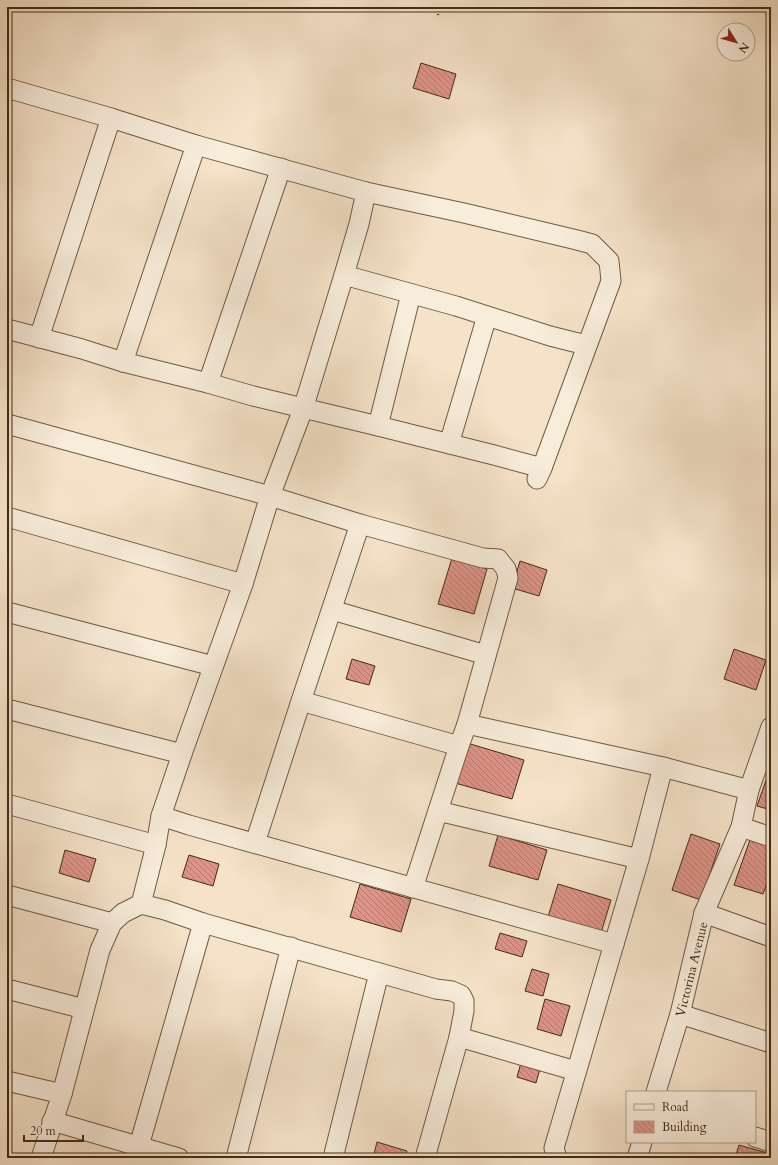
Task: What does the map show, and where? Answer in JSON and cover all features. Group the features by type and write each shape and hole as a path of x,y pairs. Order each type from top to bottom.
{"street":[{"path":"7,88 111,118 196,145 366,192 464,213 592,244 609,261 610,281 540,474 449,444 253,396 123,362 82,349 7,329"},
{"path":"39,338 111,118"},
{"path":"123,362 196,145"},
{"path":"208,383 281,168"},
{"path":"141,904 156,844 161,816 243,584 270,496 303,409 359,224 366,192"},
{"path":"344,275 456,306 550,336 586,344"},
{"path":"378,426 411,294"},
{"path":"449,444 487,316"},
{"path":"7,424 270,496 360,524 483,558 498,560 506,570 508,578 467,724 413,888"},
{"path":"7,517 243,584"},
{"path":"255,843 360,524"},
{"path":"332,610 486,655"},
{"path":"7,612 213,666"},
{"path":"301,701 459,746"},
{"path":"7,709 182,754"},
{"path":"467,724 664,767 749,790"},
{"path":"704,913 741,827 749,790 768,749 771,727"},
{"path":"557,1158 554,1148 639,859 664,767"},
{"path":"7,804 156,844"},
{"path":"438,811 639,859"},
{"path":"161,816 189,826 255,843 614,944"},
{"path":"741,827 771,837"},
{"path":"7,896 112,923"},
{"path":"41,1158 62,1094 100,950 112,923 123,913 141,904 436,989 452,991 461,995 464,1001 464,1011 459,1037 425,1158"},
{"name":"Victorina Avenue","path":"656,1091 680,1014 704,913 771,937"},
{"path":"139,1146 203,923"},
{"path":"236,1158 291,947"},
{"path":"333,1158 379,973"},
{"path":"7,989 84,1009"},
{"path":"680,1014 771,1043"},
{"path":"459,1037 576,1071"},
{"path":"7,1081 62,1094"},
{"path":"52,1121 180,1158"},
{"path":"756,1137 771,1142"},
{"path":"637,1158 642,1143"}],"path":[{"path":"438,14 439,7"}],"building":[{"path":"421,63 456,74 449,99 413,88"},
{"path":"452,558 487,569 474,614 438,604"},
{"path":"520,561 547,570 539,596 512,588"},
{"path":"734,649 766,660 756,690 724,679"},
{"path":"352,659 375,666 369,685 346,679"},
{"path":"467,743 524,760 512,799 455,783"},
{"path":"771,766 771,810 757,806"},
{"path":"691,834 720,844 701,900 672,890"},
{"path":"498,835 547,850 538,880 489,866"},
{"path":"751,837 771,844 771,873 763,894 734,885"},
{"path":"65,850 96,859 89,882 59,873"},
{"path":"189,855 219,864 213,886 182,877"},
{"path":"360,884 411,899 401,932 350,917"},
{"path":"558,884 611,900 601,933 548,917"},
{"path":"500,933 527,941 522,957 495,949"},
{"path":"532,969 549,974 543,996 525,991"},
{"path":"545,999 570,1006 561,1036 537,1029"},
{"path":"522,1059 541,1065 536,1083 517,1077"},
{"path":"377,1142 407,1151 405,1158 373,1158"},
{"path":"739,1145 771,1154 771,1158 735,1158"}]}
